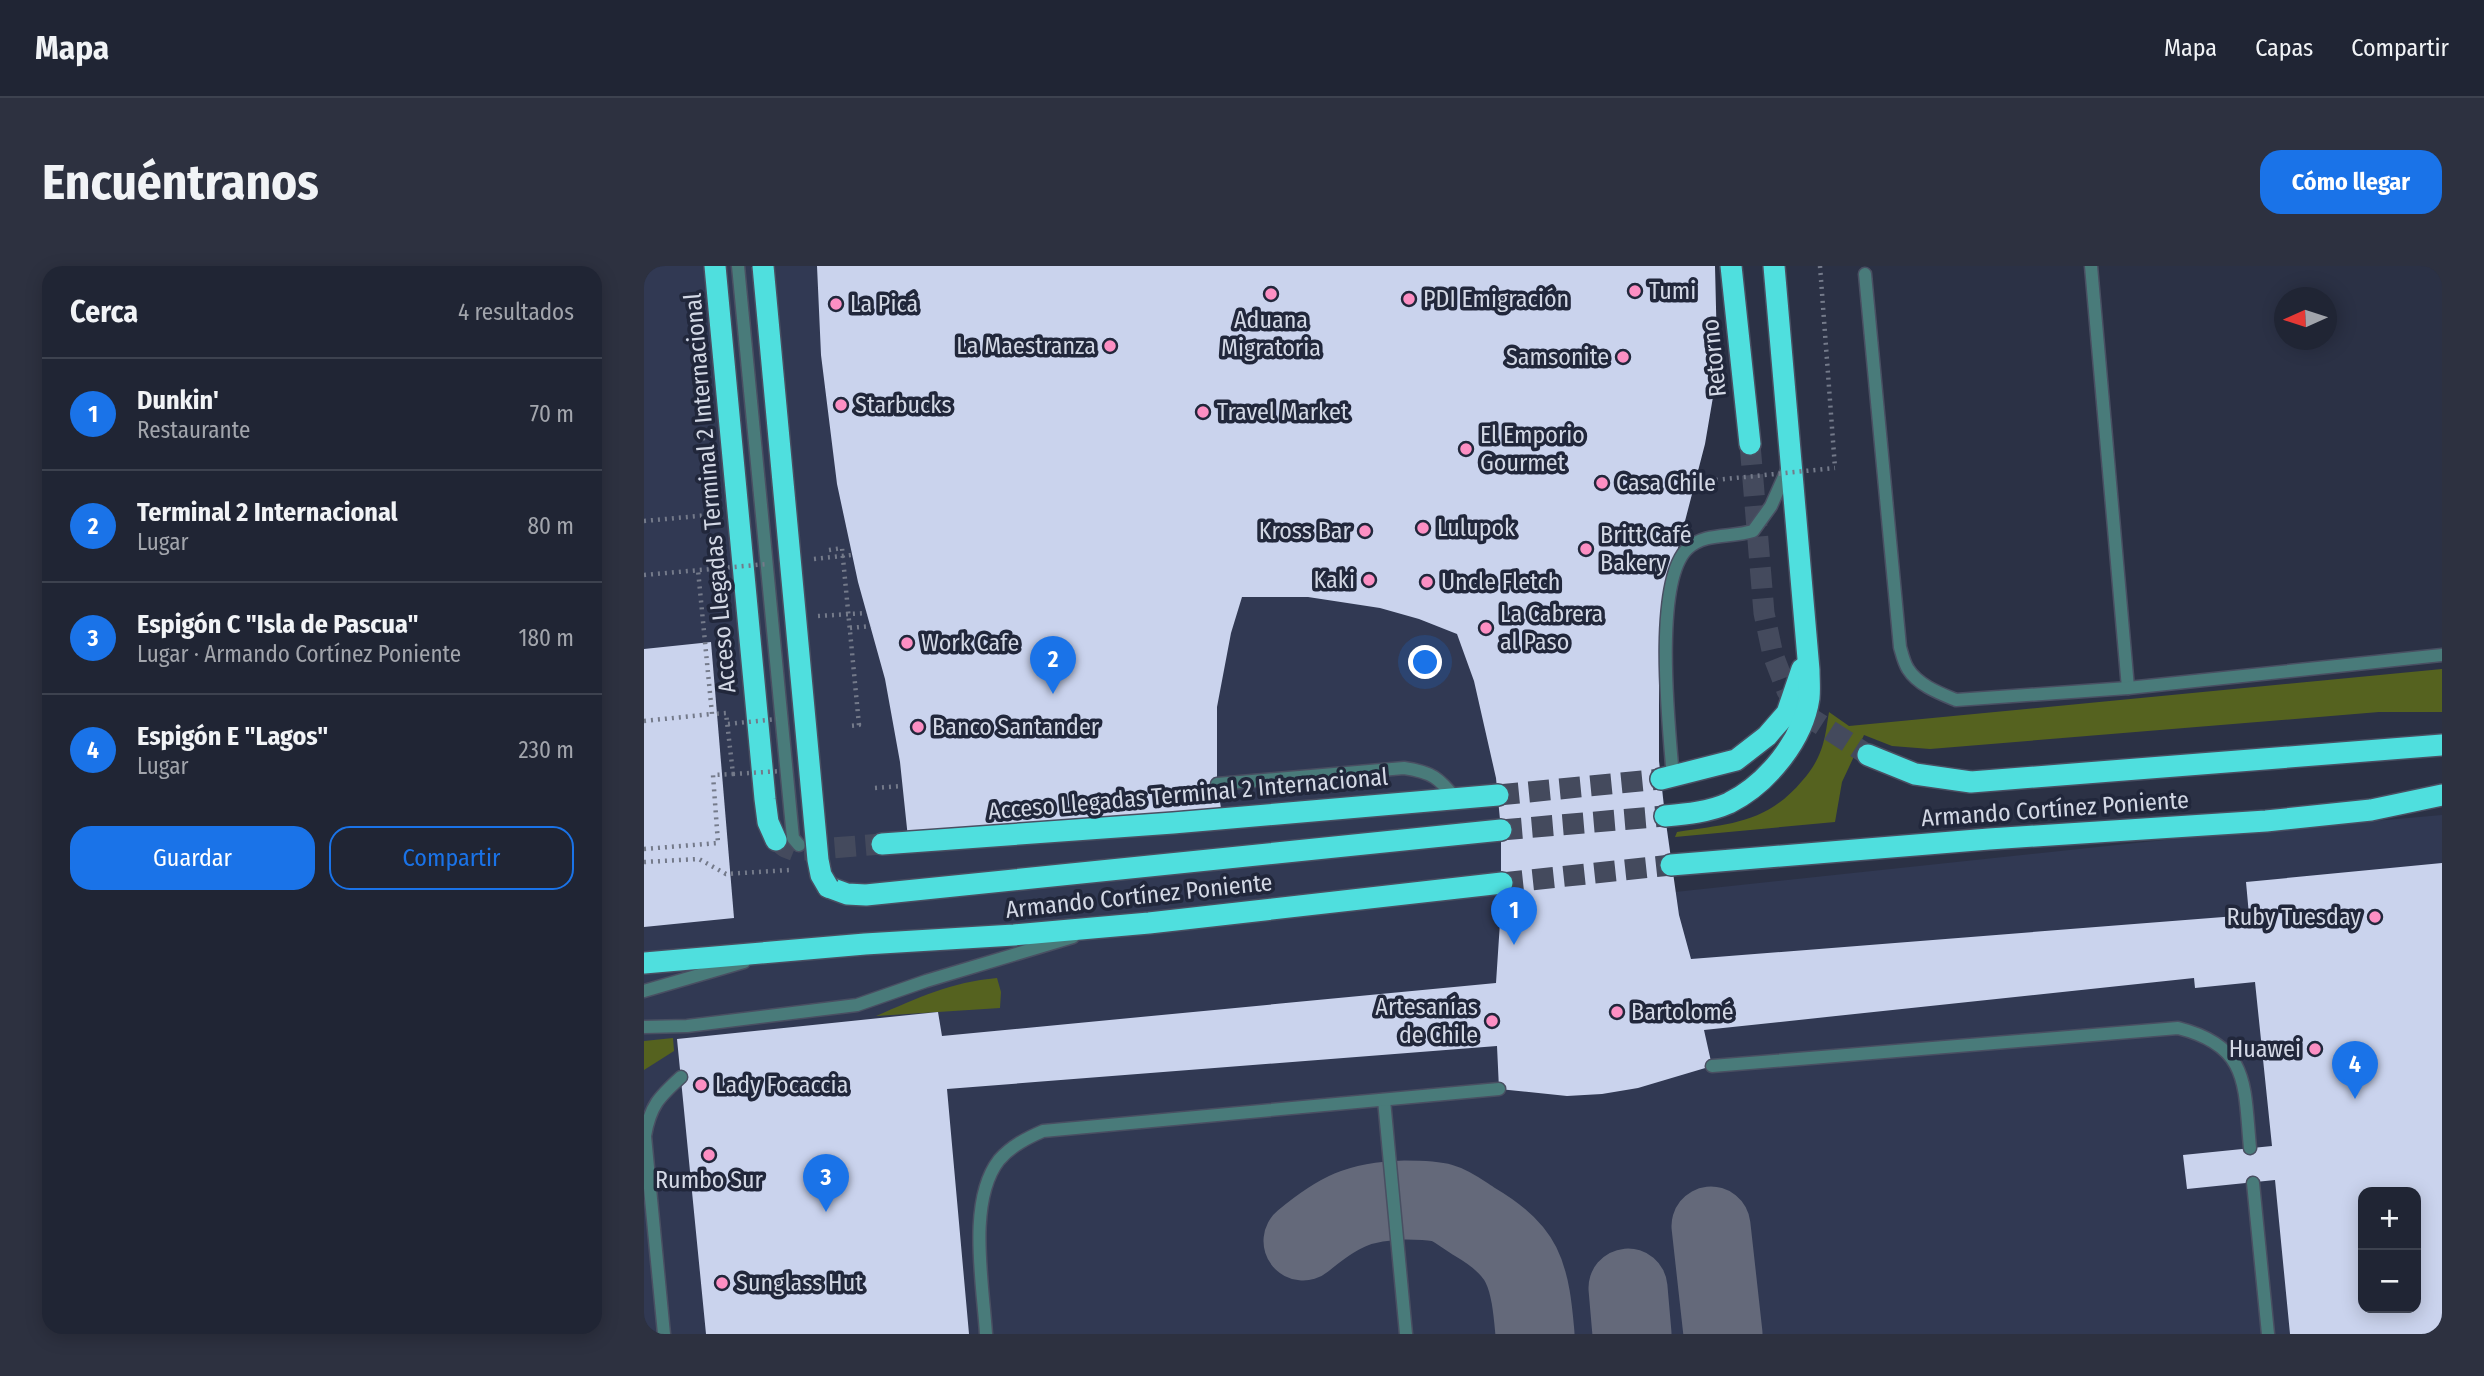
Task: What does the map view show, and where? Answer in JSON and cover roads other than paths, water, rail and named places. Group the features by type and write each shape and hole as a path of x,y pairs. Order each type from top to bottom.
{"highway":[{"name":"Acceso Llegadas Terminal 2 Internacional","path":"715,266 784,837"},
{"path":"763,266 818,860 821,875 828,887 847,894 866,895 1501,830"},
{"name":"Retorno","path":"1731,266 1749,444"},
{"path":"1665,816 1705,811 1728,803 1753,788 1778,762 1799,732 1809,698 1807,646 1774,266"},
{"path":"1667,778 1736,761 1767,736 1787,713 1799,682 1807,646"},
{"name":"Armando Cortínez Poniente","path":"1868,755 1916,774 1971,782 2442,745"},
{"name":"Acceso Llegadas Terminal 2 Internacional","path":"882,844 1498,795"},
{"name":"Armando Cortínez Poniente","path":"1671,865 1989,839 2266,821 2371,810 2442,795"},
{"name":"Armando Cortínez Poniente","path":"644,963 1105,927 1502,883"}],"lane":[{"path":"738,266 771,620 784,837"},
{"path":"2091,266 2128,688"},
{"path":"1865,274 1899,647 1908,669 1920,682 1956,700 2128,688 2442,655"},
{"path":"1667,778 1667,613 1669,590 1680,558 1688,548 1701,540 1753,531 1771,506 1791,460"},
{"path":"1217,784 1404,768 1424,771 1440,780 1456,799"},
{"path":"644,1027 687,1026 857,1005 1105,927"},
{"name":"Armando Cortínez Poniente","path":"644,991 780,952"},
{"path":"1713,1066 2178,1028 2198,1033 2219,1043 2234,1061 2244,1087 2250,1148"},
{"path":"664,1334 645,1136 648,1115 658,1098 681,1077"},
{"path":"986,1334 979,1220 984,1189 999,1161 1021,1141 1043,1131 1499,1089"},
{"path":"1384,1100 1406,1334"},
{"path":"2253,1183 2268,1334"}],"tunnel":[{"path":"1750,444 1764,613 1773,655 1787,691 1812,719 1868,755"},
{"path":"1498,795 1661,779"},
{"path":"1501,830 1665,816"},
{"path":"776,840 795,851 882,844"},
{"path":"1502,883 1671,865"}],"place":[{"name":"Tumi","path":"1635,291"},
{"name":"Aduana Migratoria","path":"1271,294"},
{"name":"PDI Emigración","path":"1409,299"},
{"name":"La Picá","path":"836,304"},
{"name":"La Maestranza","path":"1110,346"},
{"name":"Samsonite","path":"1623,357"},
{"name":"Starbucks","path":"841,405"},
{"name":"Travel Market","path":"1203,412"},
{"name":"El Emporio Gourmet","path":"1466,449"},
{"name":"Casa Chile","path":"1602,483"},
{"name":"Lulupok","path":"1423,528"},
{"name":"Kross Bar","path":"1365,531"},
{"name":"Britt Café Bakery","path":"1586,549"},
{"name":"Kaki","path":"1369,580"},
{"name":"Uncle Fletch","path":"1427,582"},
{"name":"La Cabrera al Paso","path":"1486,628"},
{"name":"Work Cafe","path":"907,643"},
{"name":"Terminal 2 Internacional","path":"1053,694"},
{"name":"Banco Santander","path":"918,727"},
{"name":"Ruby Tuesday","path":"2375,917"},
{"name":"Dunkin'","path":"1514,945"},
{"name":"Bartolomé","path":"1617,1012"},
{"name":"Artesanías de Chile","path":"1492,1021"},
{"name":"Huawei","path":"2315,1049"},
{"name":"Lady Focaccia","path":"701,1085"},
{"name":"Espigón E \"Lagos\"","path":"2355,1099"},
{"name":"Rumbo Sur","path":"709,1155"},
{"name":"Espigón C \"Isla de Pascua\"","path":"826,1212"},
{"name":"Sunglass Hut","path":"722,1283"}]}
